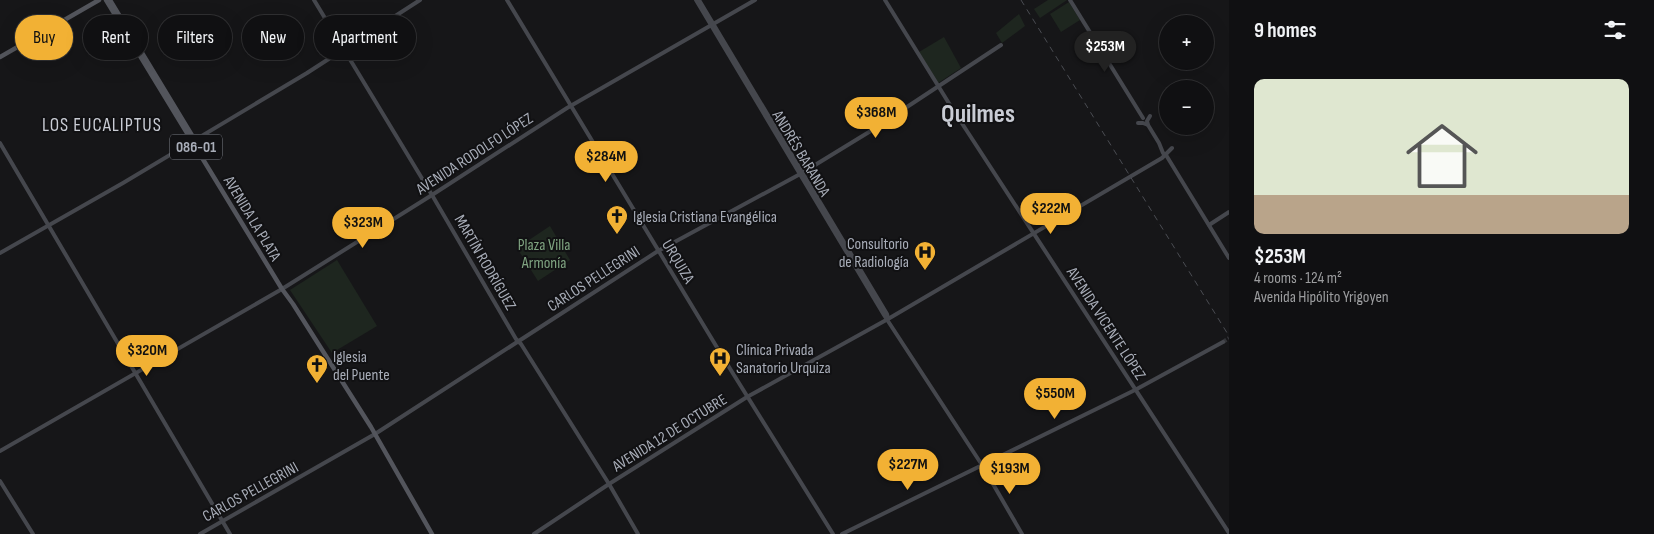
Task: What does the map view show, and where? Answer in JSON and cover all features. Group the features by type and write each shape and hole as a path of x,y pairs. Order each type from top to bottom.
{"main road":[{"path":"0,55 94,0"},
{"path":"0,55 99,0"},
{"name":"AVENIDA LA PLATA","path":"106,0 286,294 375,434 432,534"},
{"name":"AVENIDA LA PLATA","path":"110,0 193,141"}],"street":[{"name":"MARTÍN RODRÍGUEZ","path":"314,0 323,15"},
{"path":"397,15 420,0"},
{"name":"URQUIZA","path":"507,0 747,397 833,534"},
{"name":"ANDRÉS BARANDA","path":"697,0 887,314 888,319 924,379 982,466 1022,534"},
{"name":"AVENIDA RODOLFO LÓPEZ","path":"0,451 283,288 570,106 755,0"},
{"name":"AVENIDA VICENTE LÓPEZ","path":"885,0 938,86 1229,533"},
{"path":"1070,0 1142,118"},
{"name":"CARLOS PELLEGRINI","path":"200,534 375,434 658,251 801,174 1001,45"},
{"path":"0,253 49,226 327,60"},
{"name":"MARTÍN RODRÍGUEZ","path":"350,60 519,342 609,484 638,534"},
{"path":"1148,126 1138,123 1142,118 1150,116 1147,120 1148,126 1229,258"},
{"path":"0,143 230,534"},
{"name":"AVENIDA 12 DE OCTUBRE","path":"534,534 747,397 888,319 1035,234 1166,155 1172,148 1164,149 1159,143"},
{"path":"1209,225 1229,212"},
{"path":"842,534 1135,390 1223,342"},
{"path":"0,481 32,534"}],"green space":[{"path":"1048,0 1067,0 1040,18 1034,9"},
{"path":"1069,2 1080,20 1061,32 1050,14"},
{"path":"1019,14 1025,26 1002,43 996,33"},
{"path":"944,37 961,68 938,83 919,52"},
{"name":"Plaza Villa Armonía","path":"550,226 570,260 538,281 517,248"},
{"path":"337,260 377,326 332,353 290,290"}],"tunnel":[{"path":"1223,342 1229,338"}],"railway":[{"path":"1021,0 1229,336"}],"place":[{"name":"Iglesia Cristiana Evangélica","path":"617,235"},
{"name":"Consultorio de Radiología","path":"925,271"},
{"name":"Clínica Privada Sanatorio Urquiza","path":"720,377"},
{"name":"Iglesia del Puente","path":"317,384"}],"district":[{"name":"Quilmes","path":"978,113"},
{"name":"LOS EUCALIPTUS","path":"102,124"}]}
